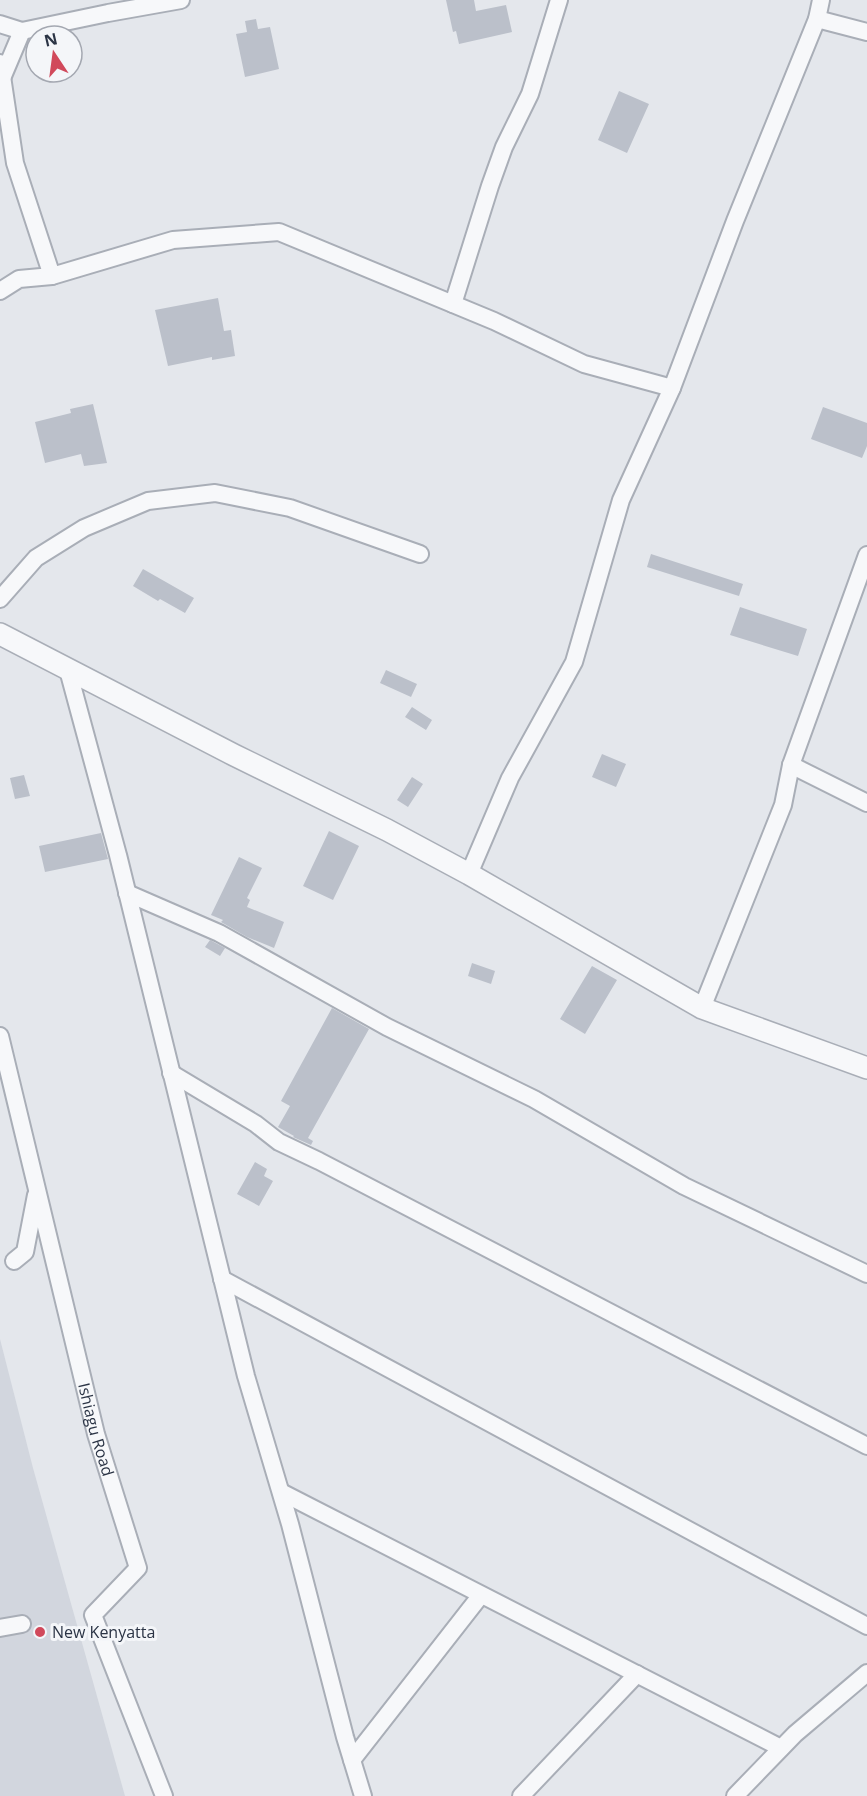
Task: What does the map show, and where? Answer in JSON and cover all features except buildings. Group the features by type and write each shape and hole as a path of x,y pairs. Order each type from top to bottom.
{"street":[{"path":"0,24 22,31 181,0"},
{"path":"453,304 490,186 504,147 530,94 559,0"},
{"path":"469,874 510,778 574,662 621,500 672,388 735,221 817,19 821,0"},
{"path":"817,19 867,32"},
{"path":"22,31 2,69 15,163 52,276"},
{"path":"0,291 19,279 52,276 173,240 279,232 494,321 584,364 672,388"},
{"path":"0,599 36,558 84,528 148,501 215,493 290,508 420,554"},
{"path":"702,1008 783,805 791,765 867,555"},
{"path":"0,634 234,755 387,830 469,874 702,1008 867,1068"},
{"path":"68,670 127,893 246,1376 363,1796"},
{"path":"791,765 867,803"},
{"path":"127,893 219,933 387,1027 534,1099 684,1186 867,1274"},
{"name":"Ishiagu Road","path":"0,1036 96,1434 138,1568 93,1615 164,1796"},
{"path":"171,1073 256,1124 279,1142 320,1161 867,1446"},
{"path":"14,1261 25,1252 37,1188"},
{"path":"222,1279 867,1626"},
{"path":"280,1492 781,1748"},
{"path":"352,1760 481,1595"},
{"path":"0,1628 21,1624"},
{"path":"735,1796 795,1734 867,1673"},
{"path":"521,1796 637,1674"}],"shaded area":[{"name":"New Kenyatta","path":"0,1339 33,1468 125,1796 0,1796"}],"place":[{"name":"New Kenyatta","path":"40,1632"}]}
